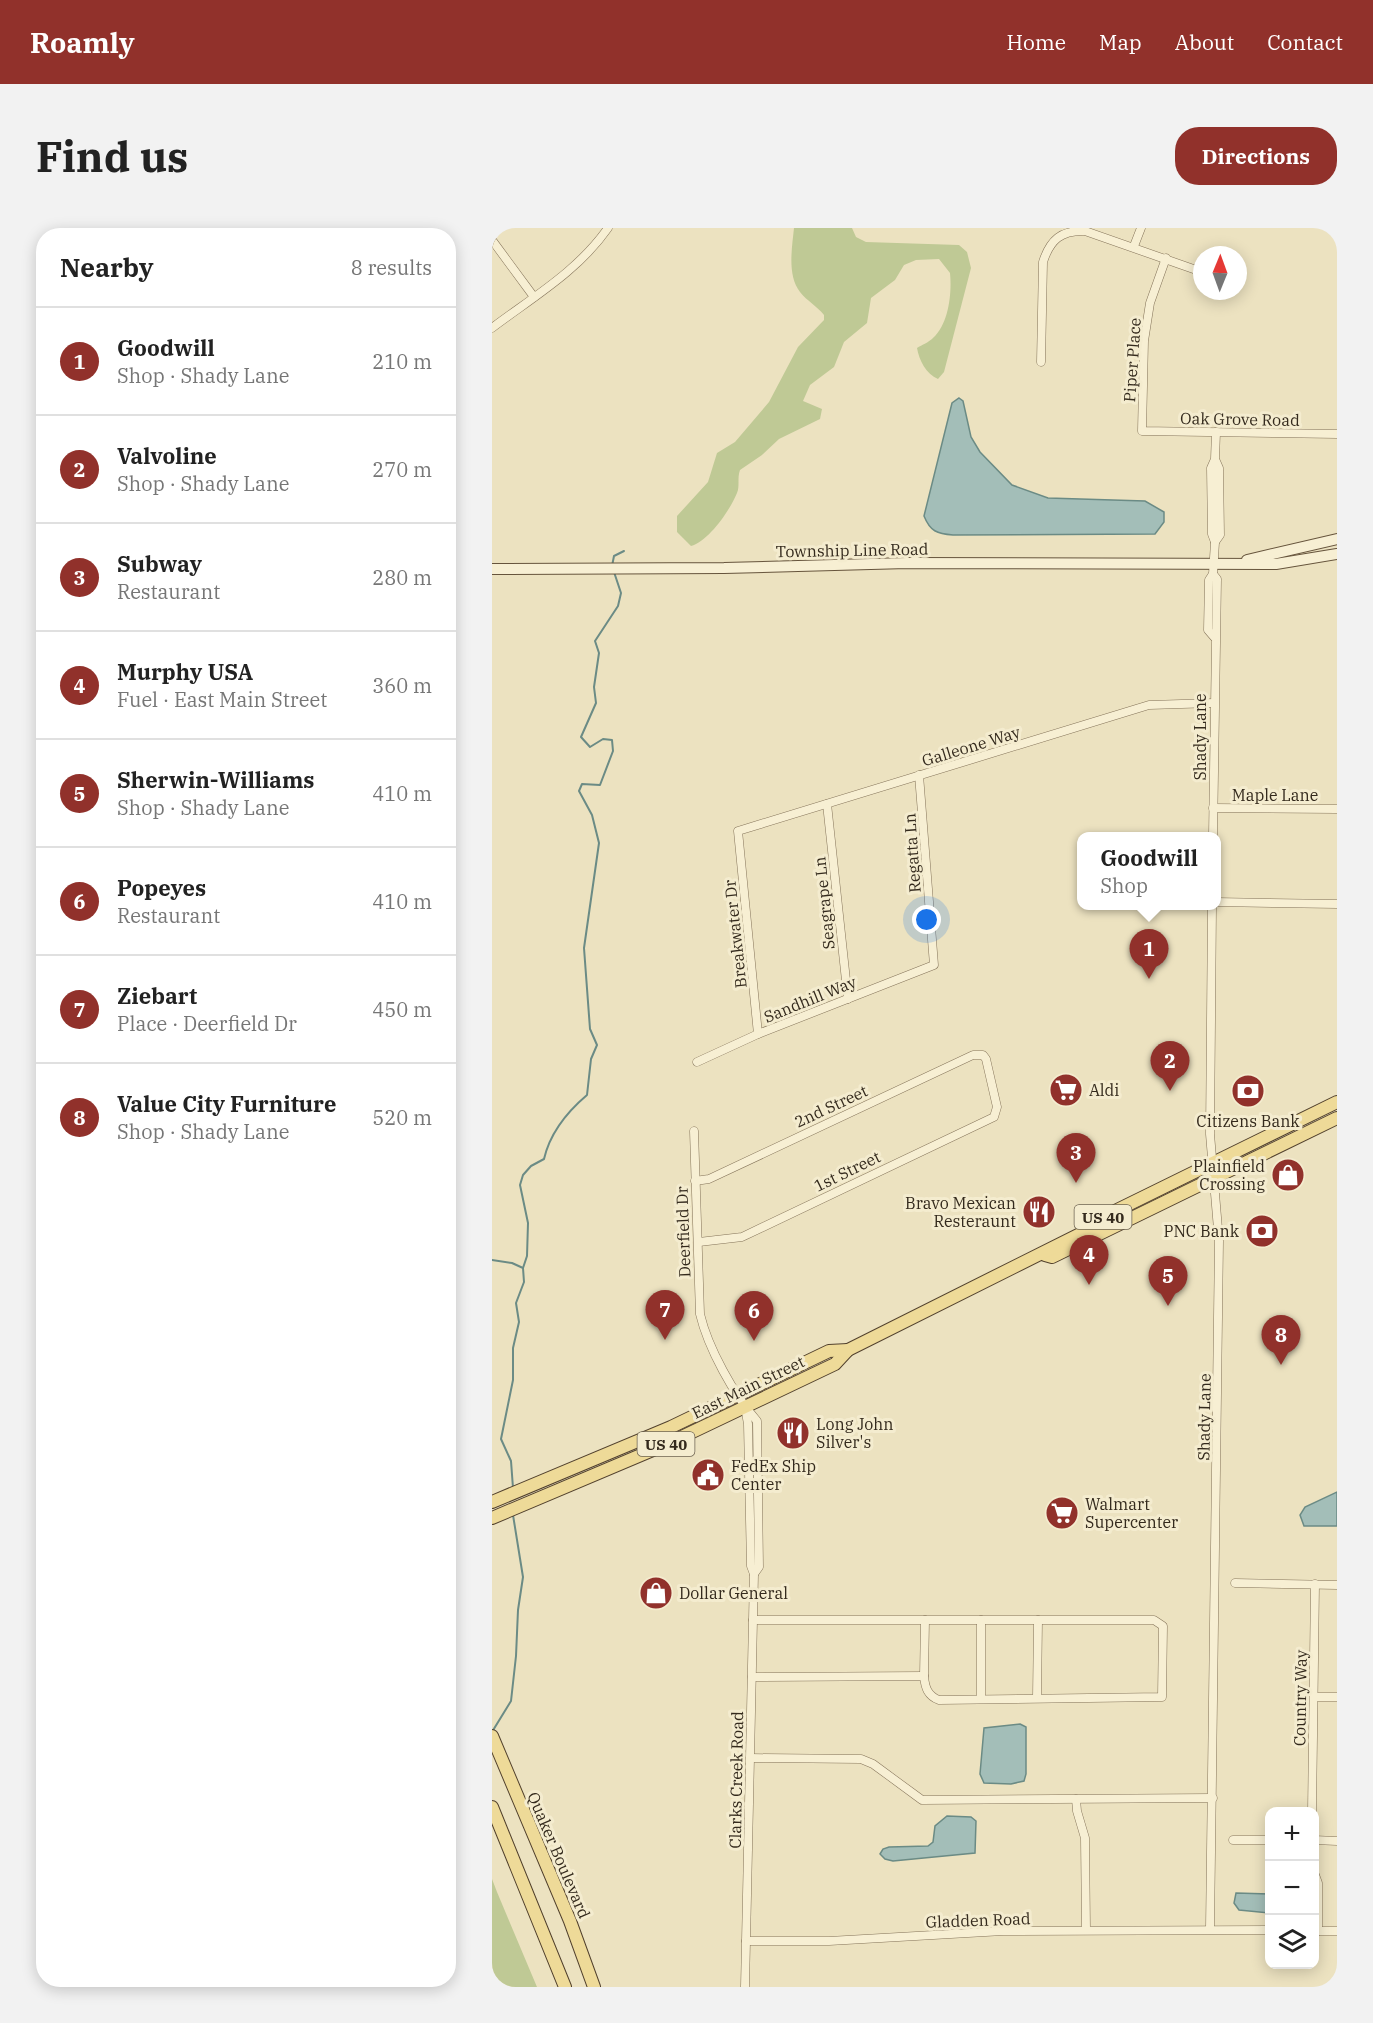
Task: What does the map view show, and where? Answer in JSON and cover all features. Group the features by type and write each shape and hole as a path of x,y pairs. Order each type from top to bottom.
{"main road":[{"name":"US 40","path":"1041,1255 1110,1219 1112,1213 1337,1102"},
{"name":"East Main Street","path":"496,1516 530,1503 742,1401 829,1351 848,1350 1041,1255 1052,1257 1337,1118"},
{"name":"East Main Street","path":"495,1501 742,1401"},
{"name":"Quaker Boulevard","path":"492,1736 570,1921 594,1987"},
{"path":"492,1808 565,1987"}],"street":[{"path":"492,328 589,254 608,228"},
{"path":"1134,246 1141,228"},
{"path":"1041,362 1043,262 1047,249 1056,237 1070,231 1085,231 1134,246 1193,268"},
{"path":"492,240 534,297"},
{"name":"Piper Place","path":"1142,431 1144,341 1150,303 1166,258"},
{"name":"Oak Grove Road","path":"1142,431 1337,434"},
{"path":"1213,569 1215,542 1212,534 1211,468 1215,459 1216,432"},
{"path":"1238,562 1337,539"},
{"path":"1238,562 1285,564 1337,554"},
{"name":"Township Line Road","path":"492,569 641,569 908,563 1213,569 1238,562"},
{"name":"Shady Lane","path":"1213,569 1217,579 1214,637 1213,832"},
{"name":"Galleone Way","path":"738,831 1149,705 1214,703"},
{"name":"Regatta Ln","path":"919,775 934,965"},
{"name":"Seagrape Ln","path":"826,804 848,999"},
{"name":"Maple Lane","path":"1213,808 1337,809"},
{"name":"Breakwater Dr","path":"738,831 758,1034"},
{"path":"1221,902 1337,904"},
{"name":"Shady Lane","path":"1210,1929 1219,1241 1210,1134 1212,910"},
{"name":"Sandhill Way","path":"697,1062 758,1034 934,965"},
{"name":"1st Street","path":"699,1242 742,1237 994,1117 997,1107 986,1059 979,1054"},
{"name":"2nd Street","path":"695,1181 709,1179 979,1054"},
{"name":"Deerfield Dr","path":"694,1131 702,1322 709,1341 742,1401"},
{"name":"Clarks Creek Road","path":"742,1401 748,1424 751,1566 754,1574 745,1987"},
{"path":"1235,1583 1337,1585"},
{"name":"Country Way","path":"1312,1807 1315,1584"},
{"path":"753,1620 925,1620 981,1620 1038,1620 1154,1620 1163,1626 1162,1697 939,1700 932,1697 925,1685 925,1620"},
{"path":"981,1620 981,1699"},
{"path":"1037,1698 1038,1620"},
{"path":"752,1677 924,1676"},
{"path":"1314,1697 1337,1697"},
{"path":"750,1758 861,1759 873,1764 922,1800 1213,1798"},
{"path":"1076,1799 1085,1838 1086,1930"},
{"path":"1233,1840 1265,1840"},
{"path":"1319,1840 1337,1841"},
{"name":"Gladden Road","path":"746,1941 829,1941 988,1931 1265,1930"},
{"path":"1319,1931 1337,1931"}],"green space":[{"path":"794,228 852,228 856,237 866,242 959,245 967,252 971,268 944,372 938,379 930,374 921,362 917,348 933,338 943,325 950,298 950,273 939,259 916,260 904,265 895,280 871,298 867,323 844,342 834,367 810,385 803,401 822,409 820,419 779,439 762,455 740,470 738,490 729,508 712,532 691,546 677,532 677,516 708,482 717,453 735,442 769,402 798,347 824,320 824,315 800,292 793,278 791,261"},
{"path":"492,1879 497,1892 537,1987 492,1987"}],"water":[{"path":"959,398 963,401 971,437 980,452 1012,485 1048,498 1145,501 1164,512 1164,522 1155,534 953,535 935,531 924,516 952,403"},
{"path":"1337,1492 1337,1526 1304,1526 1300,1515 1305,1507"},
{"path":"1020,1724 1026,1727 1024,1781 1011,1784 984,1783 980,1774 984,1728"},
{"path":"947,1816 971,1817 976,1821 975,1853 893,1861 885,1859 880,1854 883,1849 889,1847 928,1846 933,1842 935,1826"},
{"path":"1236,1893 1265,1894 1265,1913 1239,1910 1234,1903"}],"waterway":[{"path":"612,566 614,556 624,551"},
{"path":"513,1488 511,1461 501,1439 513,1380 513,1348 519,1322 516,1303 524,1282 523,1268 527,1256 528,1223 520,1185 523,1175 531,1166 544,1159 550,1140 560,1124 587,1095 591,1059 597,1045 590,1029 584,948 599,843 592,815 579,791 582,784 600,785 613,751 612,740 603,739 590,747 581,737 596,703 594,687 599,653 595,641 618,606 621,593 614,572"},
{"path":"492,1260 512,1263 523,1268"},
{"path":"492,1732 511,1701 516,1656 518,1610 523,1577 513,1515"}],"place":[{"name":"Goodwill","path":"1149,979"},
{"name":"Aldi","path":"1066,1090"},
{"name":"Valvoline","path":"1170,1091"},
{"name":"Citizens Bank","path":"1248,1091"},
{"name":"Plainfield Crossing","path":"1288,1175"},
{"name":"Subway","path":"1076,1183"},
{"name":"Bravo Mexican Resteraunt","path":"1039,1212"},
{"name":"PNC Bank","path":"1262,1231"},
{"name":"Murphy USA","path":"1089,1285"},
{"name":"Sherwin-Williams","path":"1168,1306"},
{"name":"Ziebart","path":"665,1340"},
{"name":"Popeyes","path":"754,1341"},
{"name":"Value City Furniture","path":"1281,1365"},
{"name":"Long John Silver's","path":"793,1433"},
{"name":"FedEx Ship Center","path":"708,1475"},
{"name":"Walmart Supercenter","path":"1062,1513"},
{"name":"Dollar General","path":"656,1593"}]}
